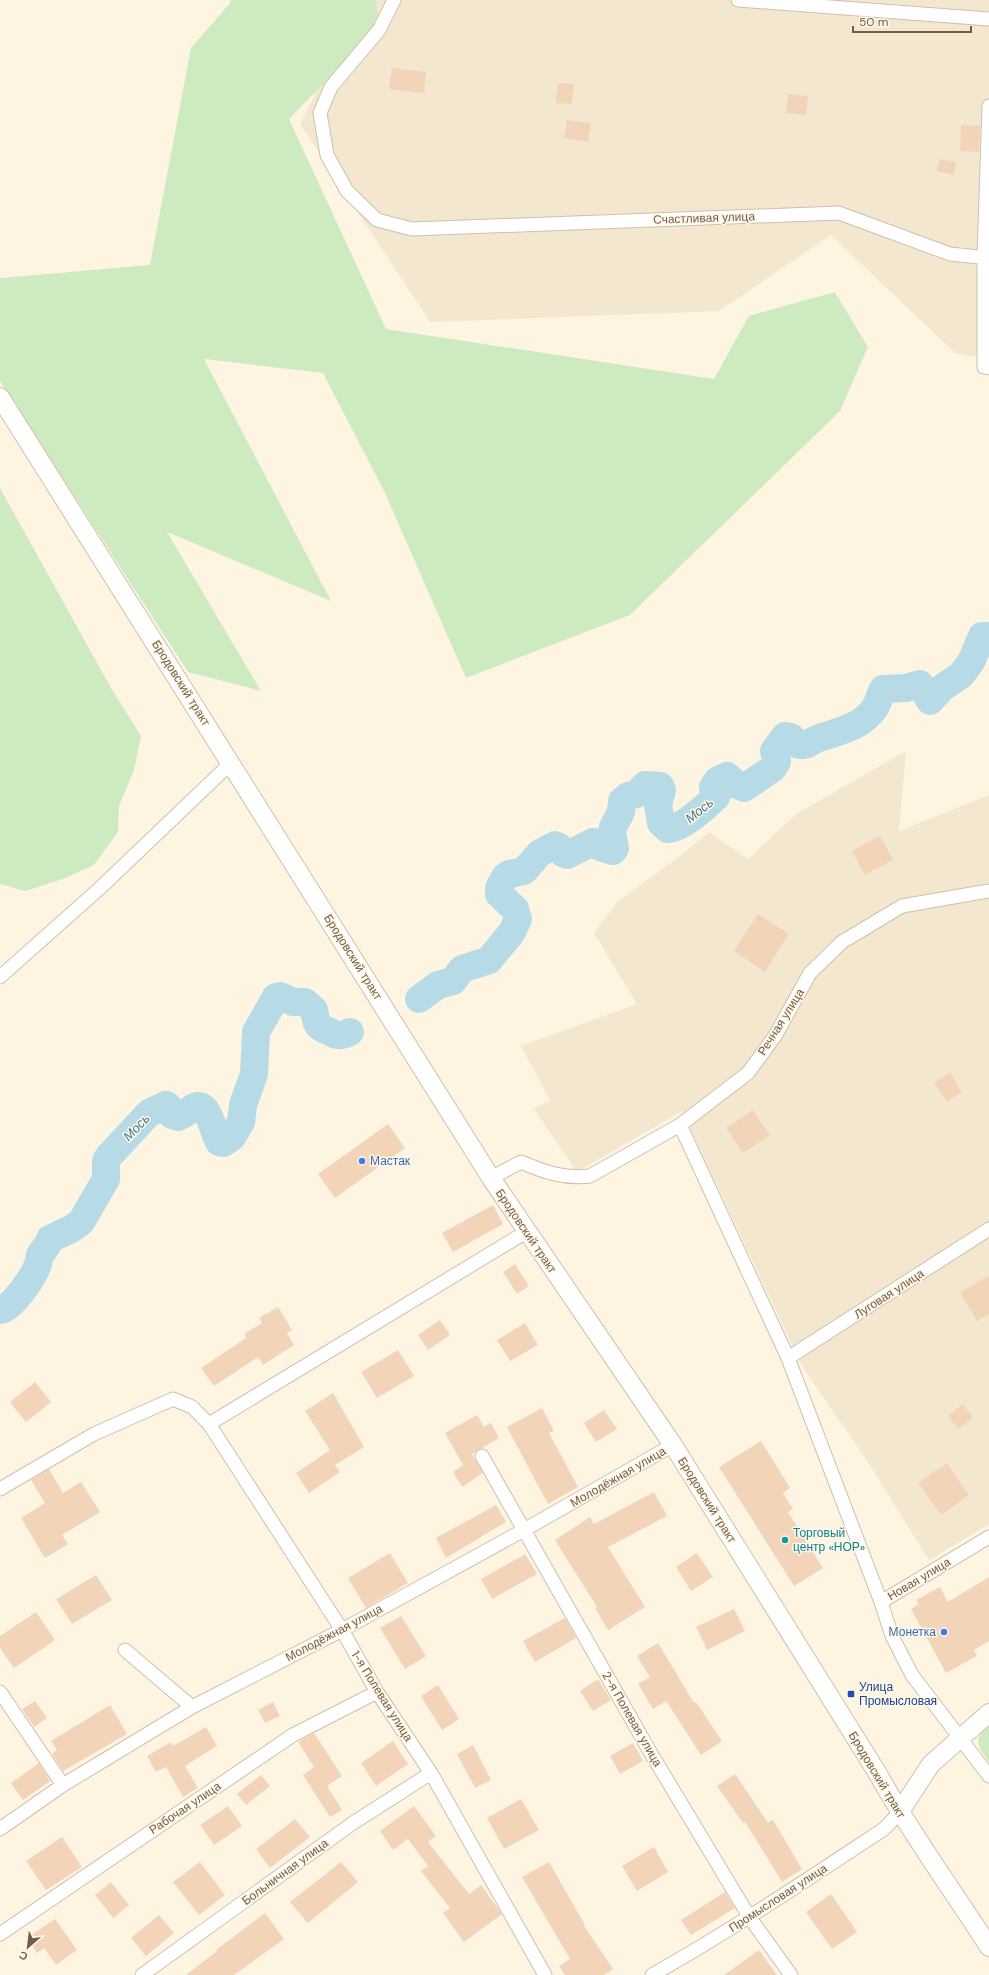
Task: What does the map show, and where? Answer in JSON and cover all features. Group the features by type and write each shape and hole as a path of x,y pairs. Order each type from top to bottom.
{"main road":[{"name":"Бродовский тракт","path":"0,397 491,1178 526,1232 673,1445 878,1774 899,1813 961,1902 989,1947"},
{"path":"899,1813 931,1764 959,1737 989,1712"}],"street":[{"name":"Счастливая улица","path":"394,0 378,30 331,88 320,113 327,155 347,191 376,220 412,229 839,213 950,254 987,258"},
{"path":"738,0 989,19"},
{"path":"989,106 984,367 989,368"},
{"path":"0,977 99,889 231,763"},
{"name":"Речная улица","path":"491,1178 520,1162 548,1174 576,1178 590,1176 680,1125 748,1073 775,1036 810,973 842,942 902,906 989,891"},
{"path":"680,1125 788,1358 881,1602"},
{"name":"Луговая улица","path":"788,1358 989,1229"},
{"path":"209,1424 526,1232"},
{"name":"1-я Полевая улица","path":"0,1489 94,1434 173,1399 192,1407 209,1424 342,1630 377,1692 430,1773 545,1975"},
{"name":"Молодёжная улица","path":"0,1830 63,1785 192,1707 342,1630 524,1530 673,1445"},
{"name":"2-я Полевая улица","path":"482,1456 649,1750 750,1918 791,1975"},
{"name":"Новая улица","path":"989,1537 881,1602 892,1636 912,1675 989,1776"},
{"path":"126,1650 192,1707"},
{"path":"0,1692 63,1785"},
{"name":"Рабочая улица","path":"0,1934 293,1735 377,1692"},
{"name":"Больничная улица","path":"142,1975 353,1823 430,1773"},
{"name":"Промысловая улица","path":"652,1975 750,1918 884,1829 899,1813"}],"shaded area":[{"path":"363,0 989,0 989,359 955,353 831,235 719,311 430,322 300,124"},
{"path":"906,751 899,831 989,795 989,1524 929,1560 868,1462 803,1368 682,1111 577,1172 534,1109 550,1100 521,1046 637,1004 594,933 617,902 676,859 709,832 748,859 796,814"}],"green space":[{"path":"230,0 376,0 379,27 289,119 386,329 714,379 749,316 835,292 868,347 840,411 630,615 466,678 385,493 323,373 204,359 331,601 167,532 261,691 188,672 0,381 0,276 1,278 150,265 191,48 231,2"},
{"path":"0,488 111,688 141,736 134,770 119,806 118,832 94,865 63,879 25,891 0,884"},
{"path":"989,1726 989,1762 978,1743 980,1735"}],"building":[{"path":"392,68 426,72 424,93 389,89"},
{"path":"558,83 574,84 572,104 556,103"},
{"path":"788,94 808,96 806,115 786,113"},
{"path":"567,120 591,123 588,142 564,138"},
{"path":"961,125 980,126 979,152 960,151"},
{"path":"940,159 956,162 954,175 937,171"},
{"path":"880,836 893,860 865,875 852,851"},
{"path":"758,914 789,934 765,972 734,951"},
{"path":"950,1072 962,1092 947,1102 934,1083"},
{"path":"753,1110 770,1135 743,1153 726,1128"},
{"name":"Мастак","path":"388,1124 405,1148 335,1198 318,1174"},
{"path":"493,1205 503,1224 453,1252 442,1233"},
{"path":"515,1264 529,1286 517,1294 503,1272"},
{"path":"989,1276 989,1314 977,1321 960,1292"},
{"path":"278,1307 292,1330 287,1333 294,1345 263,1365 258,1357 214,1386 201,1368 246,1338 244,1334 262,1323 259,1318"},
{"path":"440,1320 450,1335 428,1350 418,1335"},
{"path":"525,1323 538,1345 510,1361 497,1340"},
{"path":"398,1350 414,1376 377,1398 361,1372"},
{"path":"35,1382 51,1402 26,1422 10,1402"},
{"path":"333,1393 364,1447 335,1465 340,1472 309,1493 296,1473 330,1450 305,1411"},
{"path":"963,1404 973,1418 958,1429 948,1416"},
{"path":"542,1408 554,1431 549,1433 578,1487 548,1504 507,1427"},
{"path":"604,1410 617,1429 596,1442 584,1423"},
{"path":"477,1415 484,1427 491,1423 499,1438 472,1454 483,1473 462,1487 453,1472 463,1465 445,1433"},
{"name":"Торговый центр «НОР»","path":"761,1441 790,1488 783,1493 793,1509 788,1512 823,1568 794,1586 719,1467"},
{"path":"947,1463 969,1495 941,1515 918,1483"},
{"path":"49,1469 63,1493 81,1482 100,1512 62,1535 68,1544 45,1558 21,1518 45,1503 31,1480"},
{"path":"654,1492 667,1516 608,1547 645,1607 608,1630 595,1608 597,1607 555,1540 590,1517 594,1524"},
{"path":"496,1505 506,1522 446,1558 436,1538"},
{"path":"390,1553 408,1583 366,1608 348,1578"},
{"path":"697,1553 713,1577 691,1591 676,1567"},
{"path":"525,1554 537,1574 492,1599 481,1579"},
{"path":"96,1575 112,1600 72,1624 56,1599"},
{"path":"989,1577 989,1641 974,1650 977,1656 946,1673 911,1609 919,1604 916,1600 940,1587 948,1602"},
{"path":"734,1609 745,1631 707,1650 696,1627"},
{"path":"36,1612 55,1640 14,1668 0,1648 0,1636"},
{"path":"401,1616 426,1656 405,1669 380,1628"},
{"path":"565,1618 576,1638 535,1662 523,1641"},
{"path":"658,1643 694,1703 696,1702 722,1741 701,1755 666,1701 653,1709 638,1684 650,1677 637,1656"},
{"path":"598,1679 611,1700 593,1711 580,1691"},
{"path":"438,1685 459,1719 442,1730 421,1696"},
{"path":"35,1701 47,1718 34,1727 22,1709"},
{"path":"273,1702 280,1716 265,1723 258,1710"},
{"path":"110,1705 127,1734 63,1771 52,1754 57,1750 51,1741"},
{"path":"206,1727 217,1746 185,1766 198,1788 183,1797 166,1767 156,1772 147,1756 171,1742 173,1746"},
{"path":"314,1733 342,1776 327,1786 342,1810 330,1817 303,1775 314,1767 298,1742"},
{"path":"393,1741 408,1764 376,1786 361,1763"},
{"path":"633,1743 643,1761 620,1774 610,1756"},
{"path":"473,1745 491,1780 475,1788 457,1754"},
{"path":"39,1763 50,1781 23,1800 11,1783"},
{"path":"735,1774 768,1823 773,1820 802,1869 782,1882 745,1822 743,1823 717,1786"},
{"path":"261,1775 270,1786 246,1805 237,1794"},
{"path":"521,1799 539,1830 504,1849 487,1818"},
{"path":"228,1806 242,1826 214,1845 200,1825"},
{"path":"414,1806 436,1836 428,1842 469,1894 481,1885 502,1914 464,1942 443,1913 450,1908 421,1871 428,1866 408,1839 393,1850 380,1831"},
{"path":"295,1819 310,1837 270,1868 256,1849"},
{"path":"62,1837 82,1867 46,1890 26,1861"},
{"path":"654,1847 668,1872 637,1891 622,1866"},
{"path":"200,1862 225,1895 199,1915 173,1882"},
{"path":"341,1862 358,1882 308,1923 290,1902"},
{"path":"549,1862 585,1925 584,1926 613,1969 604,1975 565,1975 559,1966 570,1959 522,1877"},
{"path":"111,1882 129,1905 113,1918 95,1895"},
{"path":"725,1892 735,1908 691,1935 681,1920"},
{"path":"831,1894 857,1932 832,1949 806,1912"},
{"path":"265,1913 284,1939 234,1975 186,1975 217,1951 216,1950"},
{"path":"159,1915 174,1933 146,1956 131,1938"},
{"path":"55,1919 77,1950 56,1965 44,1948 37,1953 27,1938"},
{"path":"759,1950 777,1975 724,1975"}],"waterway":[{"name":"Мось","path":"419,999 438,985 453,981 462,969 489,960 512,932 518,919 515,909 499,894 499,888 505,877 509,874 524,871 540,853 555,845 567,855 593,842 600,847 613,851 615,848 612,833 613,827 621,812 622,801 628,796 637,794 645,785 660,786 662,790 658,805 661,823 668,829 674,828 694,816 716,797 717,794 713,787 718,780 727,776 737,785 744,788 772,769 777,762 774,751 785,736 791,737 796,744 802,745 856,725 874,709 883,689 906,688 920,684 930,701 942,688 961,675 971,662 982,636 989,636"},
{"name":"Мось","path":"0,1310 11,1304 28,1283 36,1269 40,1255 50,1239 71,1229 81,1222 106,1179 106,1161 109,1156 149,1113 166,1105 169,1107 172,1115 178,1117 194,1107 199,1106 204,1108 207,1112 219,1142 223,1143 232,1137 241,1122 243,1105 254,1074 256,1032 276,997 280,996 293,1002 305,1002 314,1010 318,1025 322,1028 337,1035 350,1032"}],"place":[{"name":"Мастак","path":"362,1161"},
{"name":"Торговый центр «НОР»","path":"785,1540"},
{"name":"Монетка","path":"944,1632"},
{"name":"Улица Промысловая","path":"851,1694"}]}
